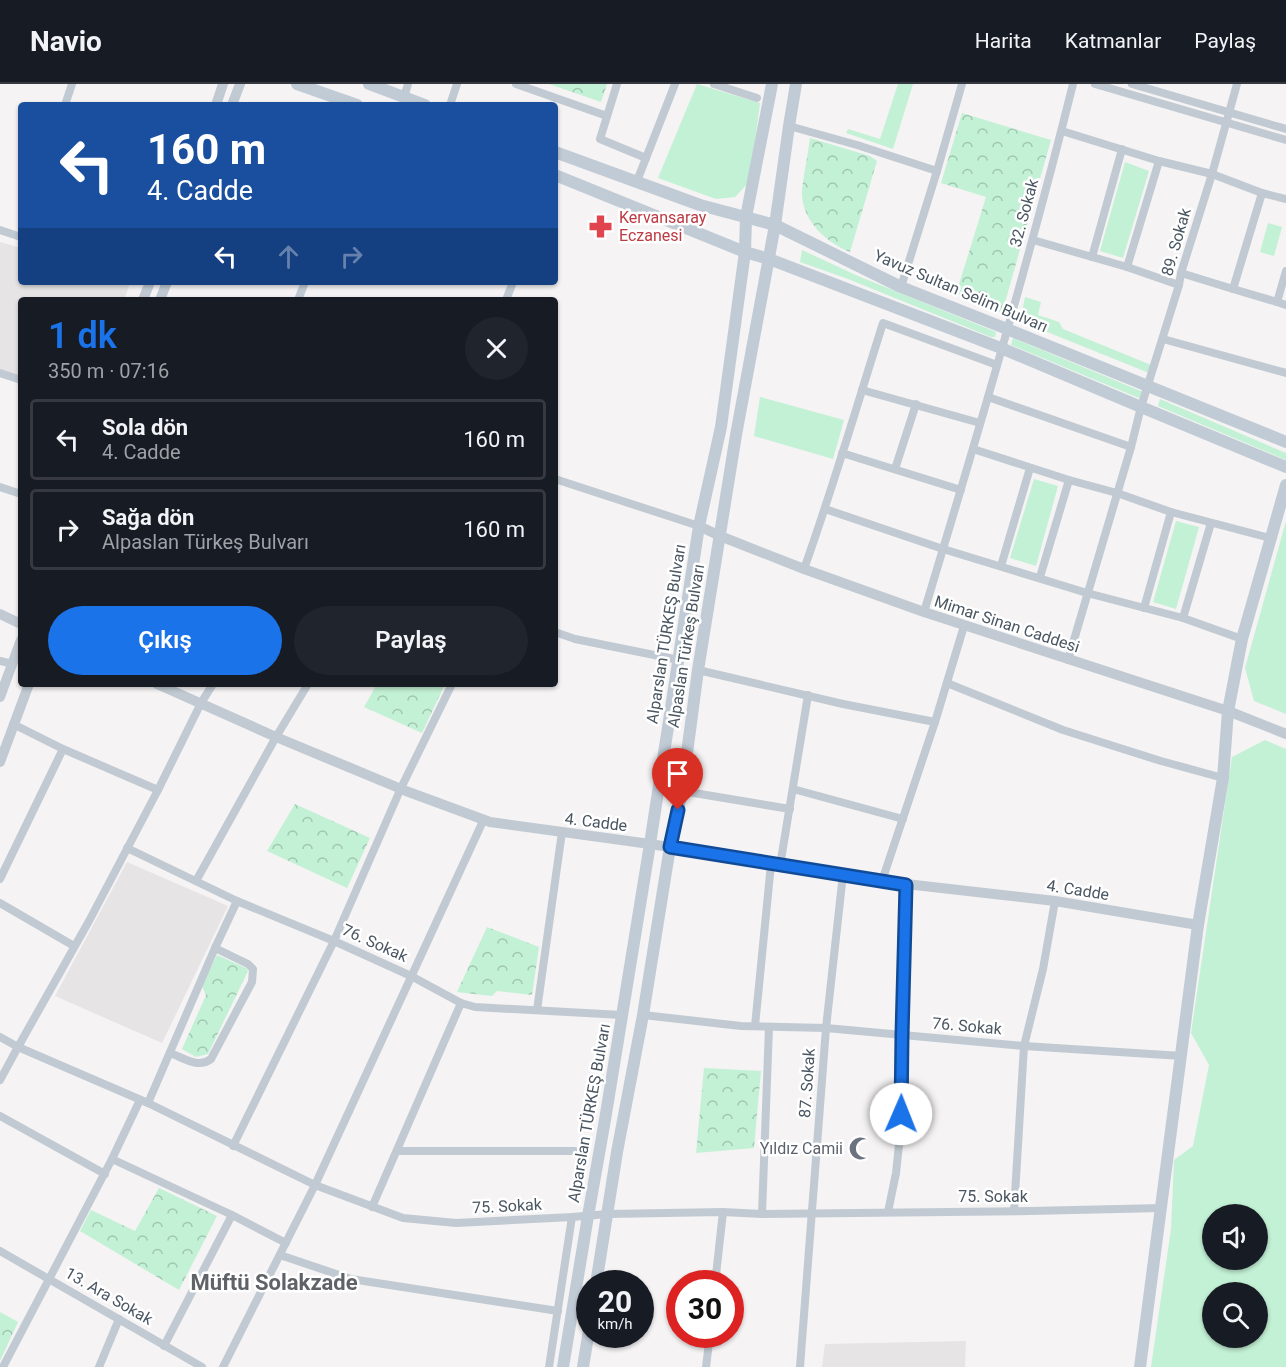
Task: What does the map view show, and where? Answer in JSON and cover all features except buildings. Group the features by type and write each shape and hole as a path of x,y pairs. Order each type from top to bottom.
{"main road":[{"path":"297,84 348,102"},
{"path":"369,84 417,102"},
{"name":"Alparslan TÜRKEŞ Bulvarı","path":"563,1367 650,844 699,526 721,427 745,252 746,217 772,84"},
{"name":"Alpaslan Türkeş Bulvarı","path":"598,1270 670,847 682,791 698,670 736,435 770,259 796,84"},
{"name":"Yavuz Sultan Selim Bulvarı","path":"558,153 700,205 775,225 901,287 1286,442"},
{"path":"558,176 745,252 770,259 1001,348 1286,467"},
{"path":"1140,1367 1198,925 1223,778 1228,711 1242,639 1286,485"},
{"path":"583,1367 586,1348"}],"street":[{"path":"66,102 72,84"},
{"path":"217,102 224,84"},
{"path":"233,102 240,84"},
{"path":"404,97 408,84"},
{"path":"451,102 457,84"},
{"path":"516,84 607,116"},
{"path":"617,84 600,139 646,158"},
{"path":"637,181 675,84"},
{"path":"714,84 757,98"},
{"path":"901,287 962,84"},
{"name":"32. Sokak","path":"924,612 962,490 1033,240 1073,84"},
{"path":"1095,84 1286,140"},
{"path":"1132,84 1286,129"},
{"name":"89. Sokak","path":"1068,660 1237,84"},
{"path":"789,126 937,171"},
{"path":"1062,131 1160,161 1212,174 1286,200"},
{"path":"1092,257 1122,149"},
{"path":"1127,267 1160,161"},
{"path":"1233,289 1262,193"},
{"path":"0,230 18,235"},
{"path":"1033,240 1127,267 1179,285"},
{"path":"1181,273 1282,304 1286,271"},
{"path":"804,569 884,322 997,365"},
{"path":"1163,339 1286,373"},
{"path":"0,373 18,379"},
{"path":"862,390 980,423"},
{"path":"988,397 1131,447"},
{"path":"895,469 916,405"},
{"path":"973,449 1118,493 1172,512 1270,538"},
{"path":"842,453 962,490"},
{"path":"1002,566 1030,468"},
{"path":"558,480 699,526"},
{"path":"1040,577 1069,480"},
{"path":"0,487 18,493"},
{"path":"825,509 943,549 1183,618 1242,639"},
{"path":"1144,608 1172,512"},
{"path":"1183,618 1212,523"},
{"name":"Mimar Sinan Caddesi","path":"699,526 804,569 924,612 1228,711 1286,734"},
{"path":"0,614 18,623"},
{"path":"882,880 935,722 964,626"},
{"path":"558,633 575,639 679,660"},
{"path":"0,697 18,649"},
{"path":"0,661 13,664"},
{"path":"698,670 843,704 935,722"},
{"path":"947,683 1063,730 1223,778"},
{"path":"0,762 28,687"},
{"name":"4. Cadde","path":"164,687 276,737 490,822 670,847 906,885 1055,901 1198,925"},
{"path":"0,1080 89,921 211,687"},
{"path":"196,881 306,687"},
{"path":"233,1146 334,941 401,788 451,687"},
{"path":"755,1026 776,865 790,809 808,695"},
{"path":"13,724 63,749 158,790"},
{"path":"0,879 63,749"},
{"path":"793,789 903,819"},
{"path":"682,791 790,809"},
{"path":"223,1367 315,1185 484,819"},
{"path":"537,1010 562,832"},
{"name":"76. Sokak","path":"127,848 237,901 411,976 461,1003 475,1007 622,1015"},
{"name":"87. Sokak","path":"800,1367 826,1028 843,874"},
{"path":"888,1212 896,1173 901,1126 906,885"},
{"path":"3,1367 170,1053 237,901"},
{"path":"1014,1211 1024,1046 1043,969 1055,901"},
{"path":"0,903 74,946"},
{"path":"170,1053 197,1064 204,1064 211,1059 252,982 253,969 248,964 215,948"},
{"path":"372,1207 461,1003"},
{"name":"76. Sokak","path":"642,1015 755,1026 826,1028 1024,1046 1182,1056"},
{"path":"762,1214 769,1027"},
{"name":"75. Sokak","path":"0,1037 18,1047 144,1101 315,1185 403,1218 456,1223 572,1218 608,1214 1162,1208"},
{"path":"0,1116 105,1174"},
{"path":"397,1151 575,1151"},
{"path":"112,1159 286,1243"},
{"path":"717,1270 723,1212"},
{"path":"164,1346 232,1215"},
{"path":"549,1367 572,1218"},
{"name":"13. Ara Sokak","path":"0,1251 202,1367"},
{"path":"280,1255 351,1279 558,1311"},
{"path":"99,1367 119,1319"},
{"path":"706,1367 708,1348"}],"shaded area":[{"path":"0,242 18,247 18,285 129,285 125,297 18,297 18,377 0,371"},
{"path":"127,862 228,906 162,1043 55,996"},
{"path":"966,1341 965,1367 822,1367 825,1344"}],"green space":[{"path":"549,84 607,84 601,102"},
{"path":"697,84 760,103 750,181 735,197 716,199 658,178"},
{"path":"898,84 913,84 893,149 846,133 848,129 880,139"},
{"path":"962,113 1051,140 1002,313 956,294 986,197 941,183"},
{"path":"810,138 870,156 877,161 850,252 823,236 805,210 802,189"},
{"path":"1125,162 1149,171 1123,258 1100,251"},
{"path":"1268,223 1282,227 1274,256 1260,252"},
{"path":"802,250 858,276 996,332 995,337 800,262"},
{"path":"1025,297 1041,302 1038,315 1059,322 1063,329 1156,367 1154,375 1020,321"},
{"path":"1013,338 1148,394 1146,401 1011,345"},
{"path":"760,397 844,420 833,459 754,436"},
{"path":"1160,399 1286,453 1286,460 1158,406"},
{"path":"1034,479 1058,486 1036,566 1010,558"},
{"path":"1176,521 1199,527 1176,609 1153,602"},
{"path":"1286,521 1286,714 1254,701 1245,668"},
{"path":"375,687 444,687 422,733 364,707"},
{"path":"1265,740 1286,749 1286,1367 1151,1367 1171,1229 1174,1160 1193,1146 1209,1065 1191,1033 1232,757"},
{"path":"295,804 370,838 347,888 267,851"},
{"path":"487,927 539,947 532,995 497,991 492,996 457,992"},
{"path":"217,955 248,971 208,1054 196,1057 182,1049 206,995 202,986"},
{"path":"704,1068 761,1071 754,1148 696,1153"},
{"path":"159,1188 217,1216 179,1290 80,1231 91,1210 135,1231"},
{"path":"0,1312 18,1322 0,1361"}],"place":[{"name":"Kervansaray Eczanesi","path":"601,226"},
{"name":"Yıldız Camii","path":"861,1148"}],"district":[{"name":"Müftü Solakzade","path":"274,1282"}],"route":[{"path":"678,810 670,847 906,885 901,1114"}]}
